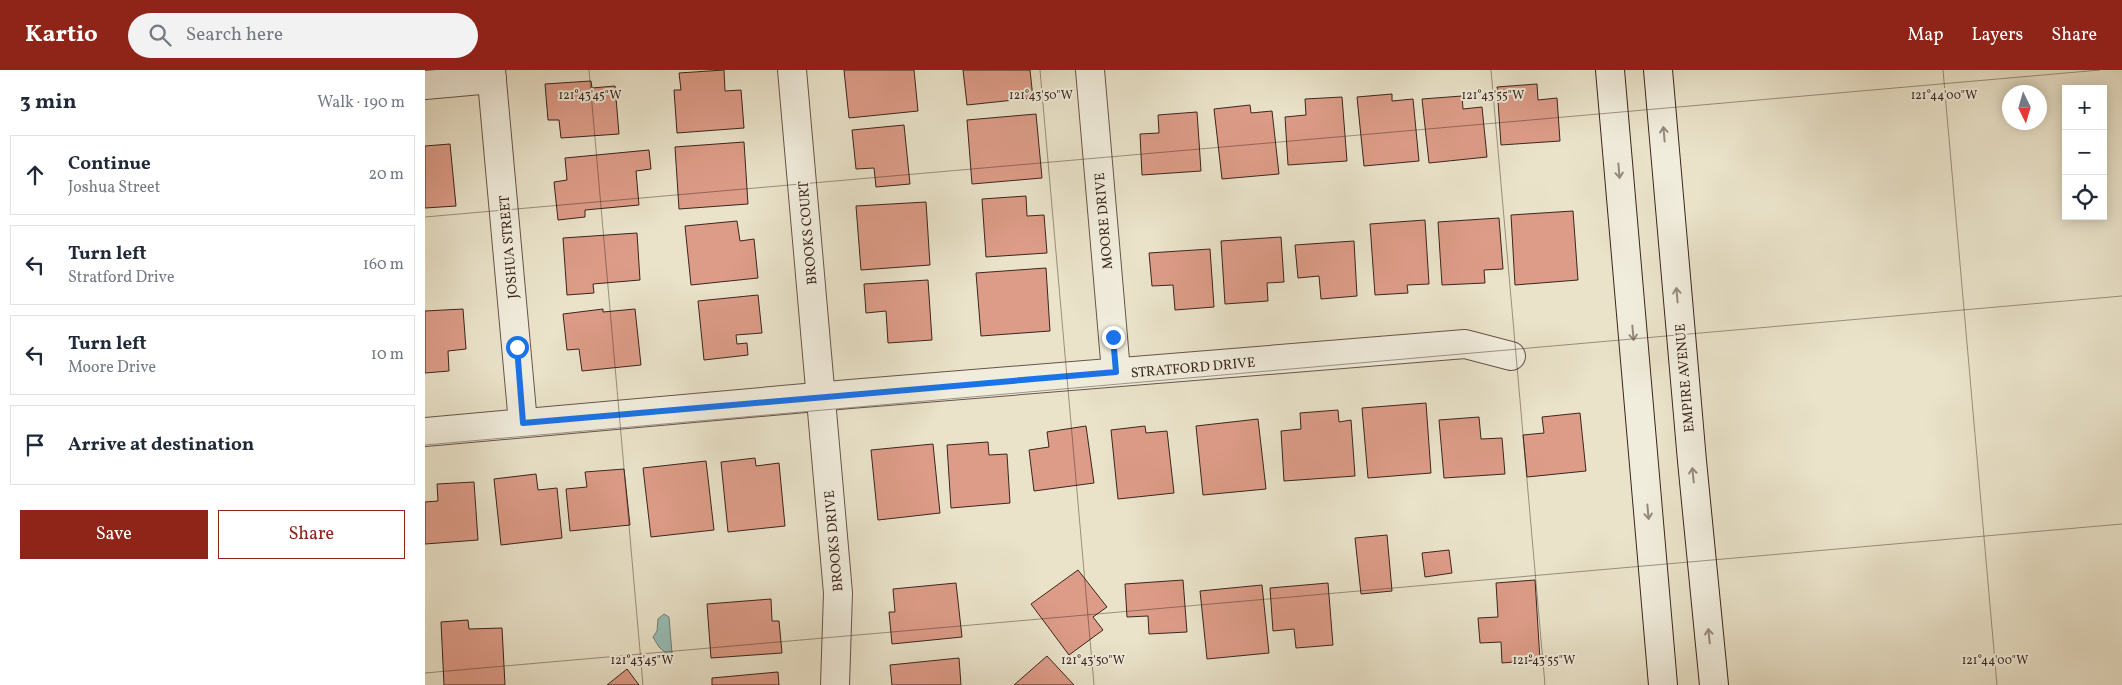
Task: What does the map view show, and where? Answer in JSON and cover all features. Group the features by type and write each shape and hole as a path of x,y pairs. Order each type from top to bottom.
{"street":[{"name":"BROOKS COURT","path":"792,70 821,396"},
{"name":"MOORE DRIVE","path":"1090,70 1116,372"},
{"path":"1611,70 1663,685"},
{"name":"EMPIRE AVENUE","path":"1658,70 1691,461 1714,685"},
{"path":"425,85 492,75"},
{"name":"JOSHUA STREET","path":"492,75 523,423"},
{"name":"STRATFORD DRIVE","path":"425,432 821,396 1465,344 1511,356"},
{"name":"BROOKS DRIVE","path":"821,396 838,593 835,685"}],"water":[{"path":"664,614 669,617 672,653 668,655 659,647 653,637 657,631 658,619"}],"building":[{"path":"724,70 725,91 741,90 744,128 677,133 674,90 681,90 679,73"},
{"path":"844,70 914,70 918,111 849,118"},
{"path":"963,70 1030,70 1033,98 967,105"},
{"path":"591,81 592,88 615,86 619,134 561,138 559,120 548,120 545,84"},
{"path":"1537,84 1538,100 1557,98 1560,141 1501,145 1497,87"},
{"path":"1392,94 1392,101 1413,99 1419,161 1364,166 1357,97"},
{"path":"1462,96 1463,109 1482,107 1487,157 1429,163 1422,99"},
{"path":"1342,97 1347,161 1288,165 1285,117 1306,115 1305,99"},
{"path":"1250,105 1251,113 1272,111 1279,174 1222,179 1214,109"},
{"path":"1197,112 1201,171 1142,175 1140,134 1159,133 1158,115"},
{"path":"1036,114 1042,178 972,184 967,120"},
{"path":"904,125 910,184 876,187 874,168 856,169 852,130"},
{"path":"744,142 748,204 679,209 675,147"},
{"path":"450,144 456,206 425,208 425,146"},
{"path":"649,150 651,169 636,171 639,205 585,210 585,217 558,220 554,182 567,180 565,158"},
{"path":"1026,196 1027,216 1044,215 1047,253 986,257 982,199"},
{"path":"926,202 930,265 861,270 856,206"},
{"path":"1573,211 1578,280 1515,285 1511,215"},
{"path":"1499,218 1503,269 1484,270 1485,283 1442,285 1438,222"},
{"path":"1425,220 1429,284 1407,285 1408,293 1375,295 1370,224"},
{"path":"737,221 740,241 754,239 758,278 691,285 685,226"},
{"path":"637,233 640,280 593,284 594,293 567,295 563,238"},
{"path":"1281,237 1284,282 1267,283 1268,301 1225,304 1221,241"},
{"path":"1354,241 1357,296 1321,299 1319,276 1298,278 1295,245"},
{"path":"1210,249 1214,307 1175,310 1173,285 1152,286 1149,253"},
{"path":"1046,268 1050,331 981,336 976,273"},
{"path":"928,280 932,340 888,343 886,311 866,313 864,284"},
{"path":"758,295 762,333 736,335 737,344 747,343 748,355 704,360 698,301"},
{"path":"463,309 466,349 448,351 449,371 425,373 425,311"},
{"path":"603,309 603,312 635,309 641,365 582,371 579,349 567,350 563,314"},
{"path":"1426,403 1431,473 1368,478 1362,408"},
{"path":"1338,410 1339,422 1351,420 1355,476 1284,481 1281,431 1301,429 1300,413"},
{"path":"1580,413 1586,471 1527,477 1523,435 1544,433 1542,417"},
{"path":"1479,417 1481,439 1502,438 1505,474 1444,478 1439,420"},
{"path":"1258,419 1266,489 1203,495 1196,426"},
{"path":"1086,426 1094,483 1034,491 1029,450 1049,447 1047,432"},
{"path":"1145,426 1146,433 1167,431 1174,493 1118,499 1111,430"},
{"path":"988,442 989,455 1007,454 1010,503 951,508 947,445"},
{"path":"933,444 940,513 878,520 871,450"},
{"path":"755,458 756,466 779,463 785,526 728,532 721,462"},
{"path":"706,461 714,530 651,537 643,468"},
{"path":"624,469 630,525 570,531 566,489 587,487 585,472"},
{"path":"536,474 538,490 557,488 562,538 501,545 494,479"},
{"path":"474,482 478,540 425,544 425,502 438,501 437,484"},
{"path":"1387,535 1392,591 1361,594 1355,538"},
{"path":"1449,550 1452,573 1425,577 1422,553"},
{"path":"1078,570 1107,607 1093,617 1103,630 1069,655 1031,604"},
{"path":"1183,580 1187,632 1149,634 1148,616 1127,617 1125,584"},
{"path":"1535,580 1540,660 1502,663 1501,642 1480,643 1478,618 1498,617 1496,583"},
{"path":"956,583 962,637 892,644 889,612 895,612 893,589"},
{"path":"1328,583 1333,645 1296,648 1294,629 1273,631 1270,588"},
{"path":"1262,585 1269,653 1207,659 1200,591"},
{"path":"771,599 772,621 779,621 782,653 711,658 707,604"},
{"path":"468,620 469,629 502,628 505,685 444,685 441,622"},
{"path":"1047,656 1074,685 1014,685"},
{"path":"959,658 961,685 892,685 890,665"},
{"path":"627,669 639,685 607,685"},
{"path":"778,672 779,685 712,685 712,678"}],"route":[{"path":"517,347 523,423 1116,372 1113,337"}]}
